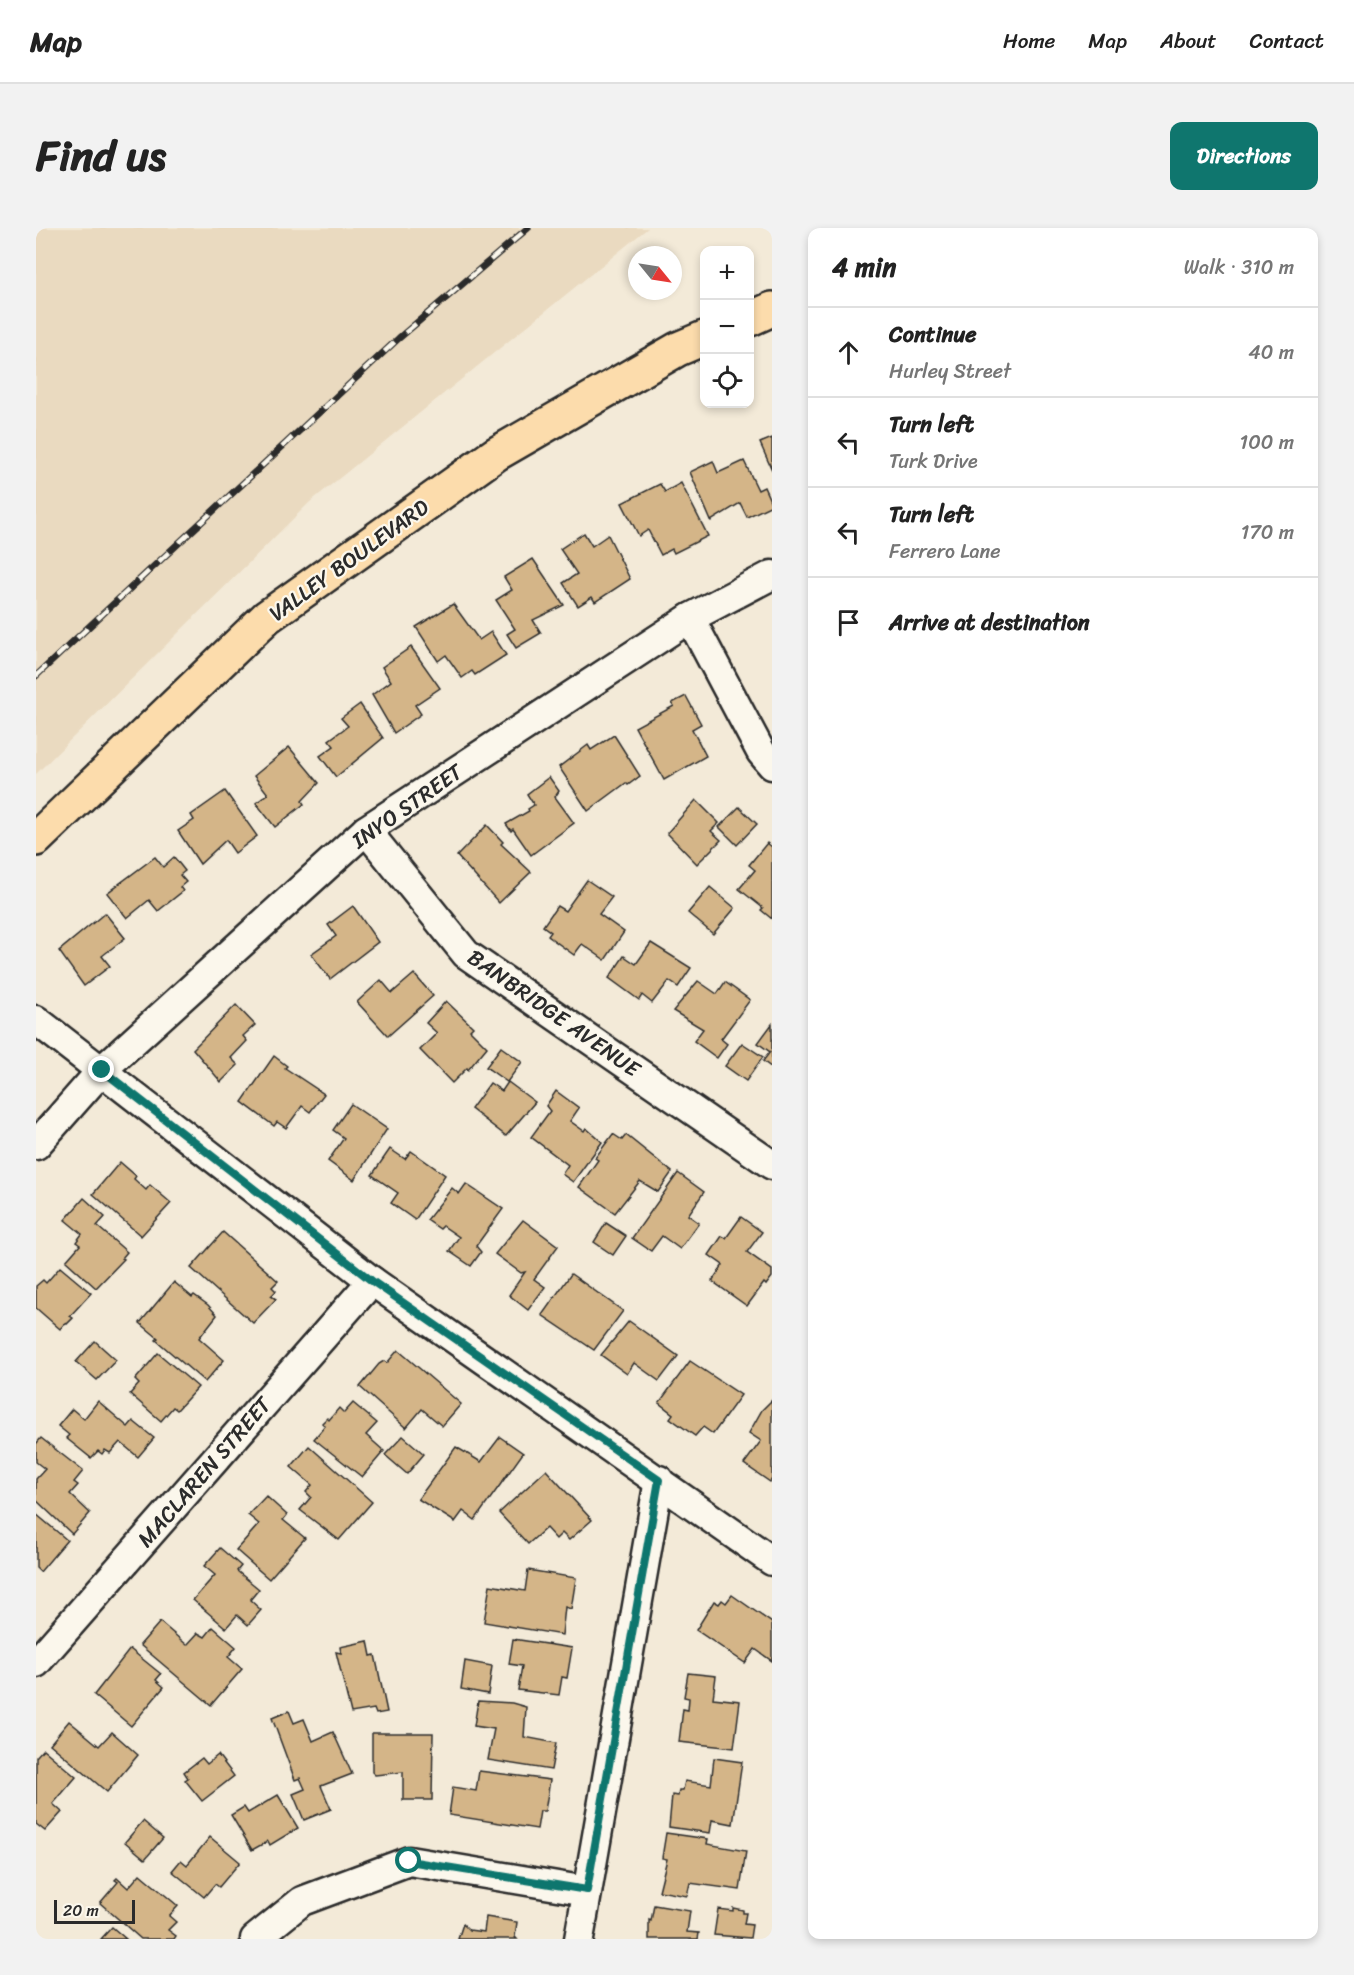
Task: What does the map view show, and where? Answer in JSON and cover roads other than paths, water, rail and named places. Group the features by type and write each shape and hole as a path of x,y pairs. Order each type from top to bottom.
{"main road":[{"path":"754,317 772,309"},
{"name":"VALLEY BOULEVARD","path":"36,839 267,617 496,454 678,349 700,340"}],"street":[{"name":"INYO STREET","path":"36,1145 102,1070 366,830 690,618 772,575"},
{"path":"690,618 760,752 772,765"},
{"name":"BANBRIDGE AVENUE","path":"366,830 466,954 772,1165"},
{"path":"36,1020 372,1281 772,1561"},
{"name":"MACLAREN STREET","path":"36,1663 372,1281"},
{"path":"579,1939 659,1480"},
{"path":"255,1939 302,1900 409,1861 587,1890"}],"railway":[{"path":"36,676 399,338 528,228"}]}
